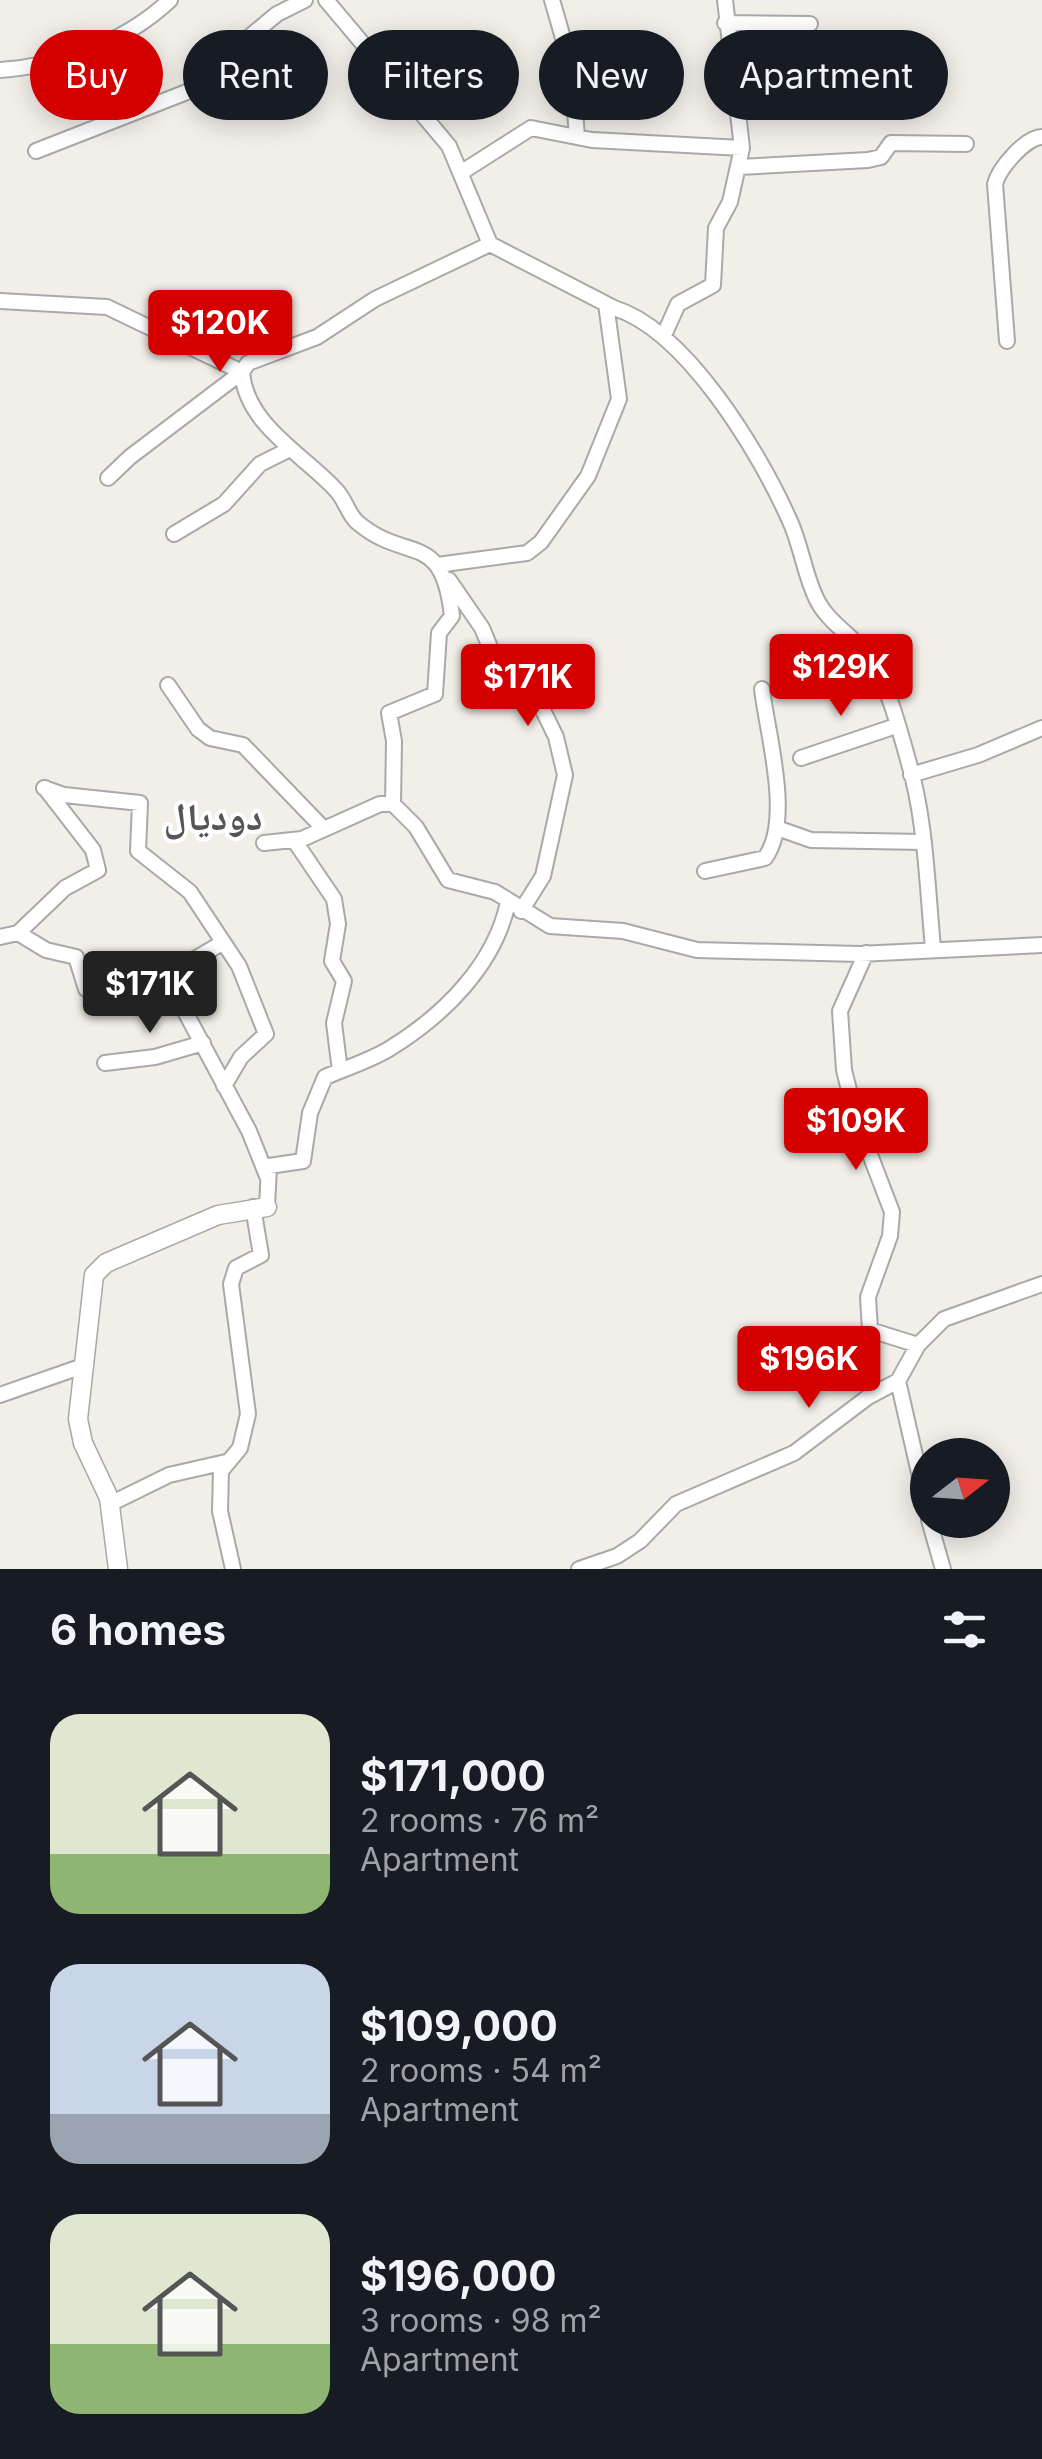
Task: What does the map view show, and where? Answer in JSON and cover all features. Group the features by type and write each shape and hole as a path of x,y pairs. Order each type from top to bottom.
{"street":[{"path":"0,70 71,57 137,24 170,0"},
{"path":"36,151 197,88 209,80 220,53 230,41 248,38 277,14 305,0"},
{"path":"326,0 434,126 462,172 490,244 606,304 636,315 664,335 744,433 790,518 817,600 870,657 896,726 911,775 924,842 933,948"},
{"path":"552,0 572,69 577,137"},
{"path":"664,335 678,304 713,285 716,228 730,202 739,168 742,148 725,0"},
{"path":"725,23 810,24"},
{"path":"462,172 523,130 742,148"},
{"path":"1006,342 995,184 998,171 1017,156 1020,146 1031,137 1042,137"},
{"path":"739,168 868,160 881,157 891,143 966,144"},
{"path":"108,478 248,364 317,337 376,299 490,244"},
{"path":"0,302 107,307 242,372 250,403 290,448 338,492 356,521 427,554 441,570 482,628 507,688 532,688 564,763 543,876 515,907 494,951 477,974 414,1032 320,1085 303,1160 269,1166 260,1207 262,1255 236,1268 230,1284 247,1424 240,1448 221,1471 220,1511 233,1569"},
{"path":"441,570 527,553 541,542 588,476 619,399 606,304"},
{"path":"174,534 224,504 260,464 290,448"},
{"path":"393,804 394,741 389,713 436,694 439,633 452,616 441,570"},
{"path":"168,684 198,728 210,738 244,745 323,828"},
{"path":"706,871 765,858 777,828 772,749 762,689"},
{"path":"801,758 896,726"},
{"path":"911,775 978,755 1042,728"},
{"path":"0,937 18,933 65,888 98,870 93,850 44,788 64,795 140,802 138,851 179,879 238,966 266,1034 241,1056 233,1077 224,1086"},
{"path":"264,843 294,840 380,804 393,804 416,827 448,880 495,892 550,926 623,931 697,950 866,953 1042,945"},
{"path":"777,828 811,840 924,842"},
{"path":"294,840 336,908 338,924 332,961 344,981 334,1023 340,1071"},
{"path":"18,933 46,950 76,957 86,989 166,976 222,943"},
{"path":"866,953 840,1011 844,1070 852,1102 892,1212 890,1236 868,1297 870,1330 918,1345"},
{"path":"166,976 249,1131 267,1177"},
{"path":"105,1063 155,1057 203,1044"},
{"path":"118,1569 110,1504 78,1419 90,1286 106,1263 218,1215 260,1207"},
{"path":"579,1569 617,1556 640,1541 676,1504 794,1453 868,1397 898,1382 918,1345 944,1319 1041,1286"},
{"path":"0,1396 80,1367"},
{"path":"898,1382 911,1438"},
{"path":"110,1504 169,1475 226,1462"},
{"path":"934,1538 943,1569"}],"district":[{"name":"دودیال","path":"213,817"}]}
